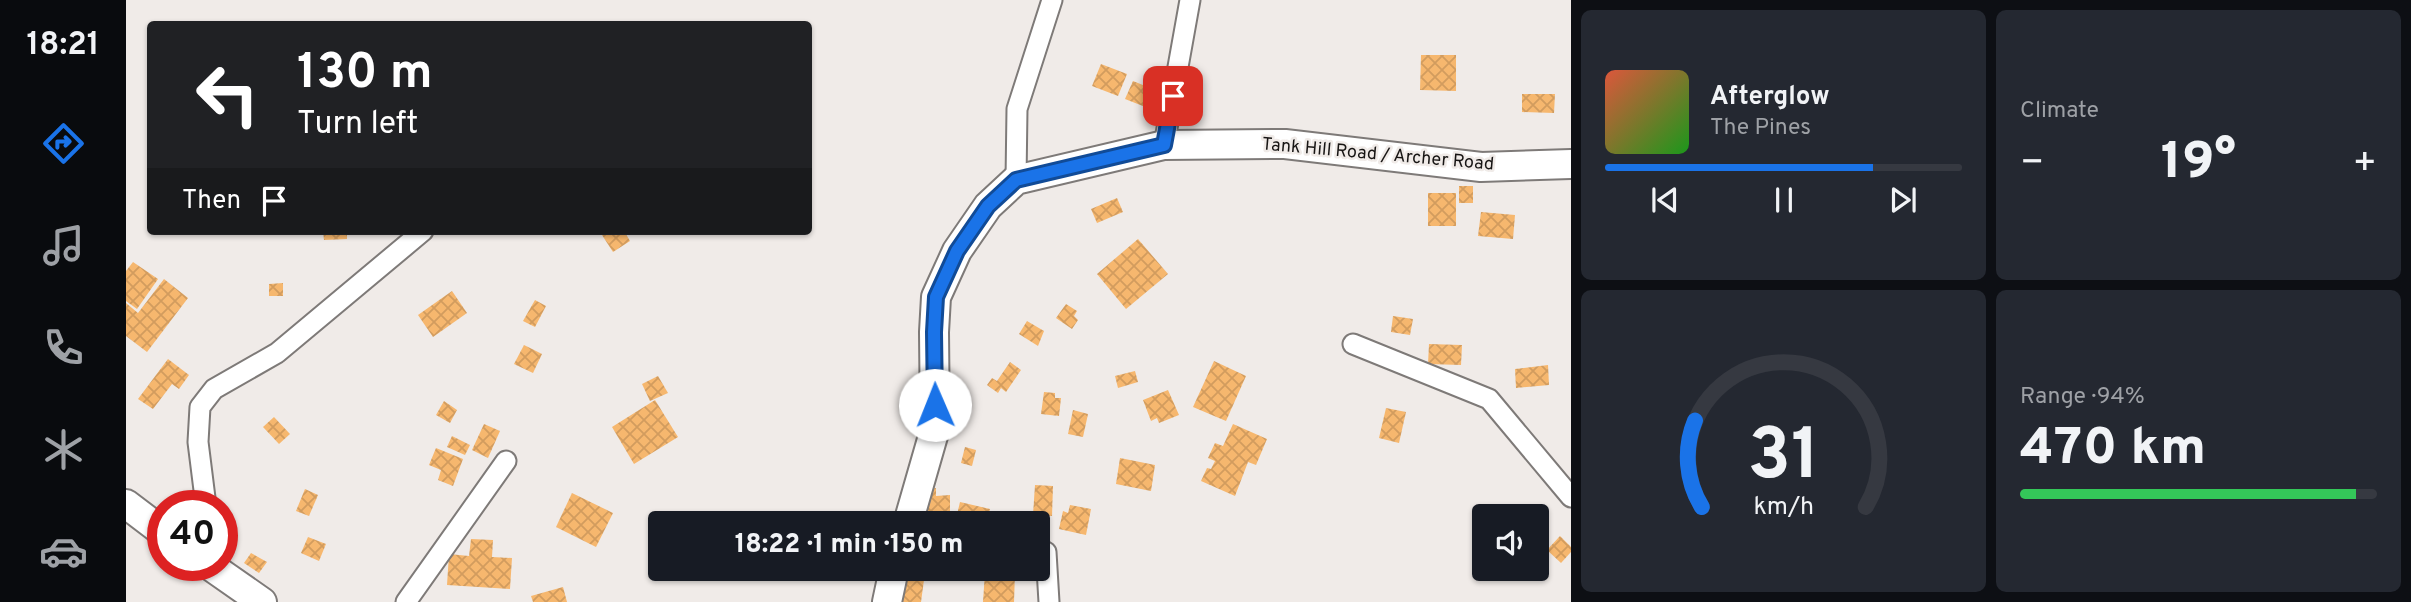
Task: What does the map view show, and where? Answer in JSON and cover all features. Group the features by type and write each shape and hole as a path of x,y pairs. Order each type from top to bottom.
{"street":[{"path":"1016,180 1017,109 1052,0"},
{"path":"1164,145 1190,0"},
{"name":"Tank Hill Road / Archer Road","path":"911,511 935,429 936,297 957,251 988,206 1016,180 1164,145 1285,144 1481,167 1571,164"},
{"path":"203,490 198,442 200,407 214,389 277,353 418,235"},
{"path":"1353,344 1489,399 1571,497"},
{"path":"406,602 506,461"},
{"path":"126,504 147,520"},
{"path":"232,581 262,602"},
{"path":"887,602 891,581"},
{"path":"1048,581 1049,602"}],"building":[{"path":"1421,55 1456,55 1456,91 1420,90"},
{"path":"1101,64 1127,74 1118,96 1092,86"},
{"path":"1133,81 1160,92 1153,110 1125,99"},
{"path":"1522,94 1555,94 1554,113 1522,112"},
{"path":"1459,186 1473,186 1473,203 1459,203"},
{"path":"1428,193 1456,193 1456,226 1428,226"},
{"path":"1117,198 1123,212 1097,223 1091,209"},
{"path":"1481,212 1515,215 1513,239 1478,236"},
{"path":"323,235 347,235 347,239 324,240"},
{"path":"602,235 626,235 630,241 613,252"},
{"path":"1138,239 1168,274 1126,309 1097,274"},
{"path":"133,262 158,279 137,309 126,301 126,271"},
{"path":"164,279 188,298 147,352 126,336 126,303 138,313"},
{"path":"283,283 283,296 269,296 269,284"},
{"path":"452,291 467,313 433,337 418,315"},
{"path":"535,300 546,306 535,327 523,321"},
{"path":"1066,304 1077,311 1074,316 1078,320 1072,329 1056,318"},
{"path":"1393,316 1413,319 1410,335 1391,332"},
{"path":"1027,321 1044,331 1038,346 1019,334"},
{"path":"1429,344 1462,345 1461,365 1428,364"},
{"path":"524,345 542,354 533,373 514,364"},
{"path":"168,359 189,375 179,389 172,384 153,409 138,399"},
{"path":"1214,361 1246,376 1226,421 1193,407"},
{"path":"1010,362 1021,370 1006,392 1001,388 998,393 987,385 992,378 997,381"},
{"path":"1548,365 1549,385 1516,388 1515,369"},
{"path":"1135,371 1138,382 1118,388 1115,376"},
{"path":"658,376 668,393 650,401 642,384"},
{"path":"1168,390 1179,415 1159,423 1157,418 1151,421 1143,400"},
{"path":"1044,392 1055,393 1055,398 1061,398 1059,416 1041,414"},
{"path":"655,400 678,437 634,464 612,427"},
{"path":"444,401 457,410 450,423 436,415"},
{"path":"1386,408 1406,412 1399,443 1379,438"},
{"path":"1073,410 1088,414 1083,437 1068,434"},
{"path":"274,417 290,434 279,444 263,427"},
{"path":"484,424 500,431 488,458 472,450"},
{"path":"1233,424 1267,439 1256,465 1248,462 1235,496 1201,481 1207,468 1211,469 1215,461 1208,458 1215,443 1223,446"},
{"path":"452,436 470,445 465,455 447,447"},
{"path":"965,447 976,450 972,466 961,463"},
{"path":"436,448 463,459 453,486 438,480 441,470 429,465"},
{"path":"1120,458 1155,465 1151,491 1116,484"},
{"path":"1035,485 1053,486 1052,516 1050,511 1033,511"},
{"path":"936,488 936,496 950,495 950,511 924,511 923,489"},
{"path":"305,489 318,495 309,516 296,511"},
{"path":"572,493 613,513 596,547 556,527"},
{"path":"960,502 990,509 990,511 958,511"},
{"path":"1070,505 1091,509 1086,535 1059,529 1063,511 1068,513"},
{"path":"1560,536 1571,547 1571,552 1561,563 1549,552 1549,548"},
{"path":"308,537 326,544 319,561 301,553"},
{"path":"471,539 493,540 492,557 512,558 510,589 447,585 449,554 469,556"},
{"path":"251,553 267,562 259,573 244,563"},
{"path":"899,581 924,581 921,602 901,602"},
{"path":"984,581 1015,581 1014,602 983,602"},
{"path":"563,587 567,602 533,602 531,596"}],"route":[{"path":"935,405 936,297 957,251 988,206 1016,180 1164,145 1173,96"}]}
